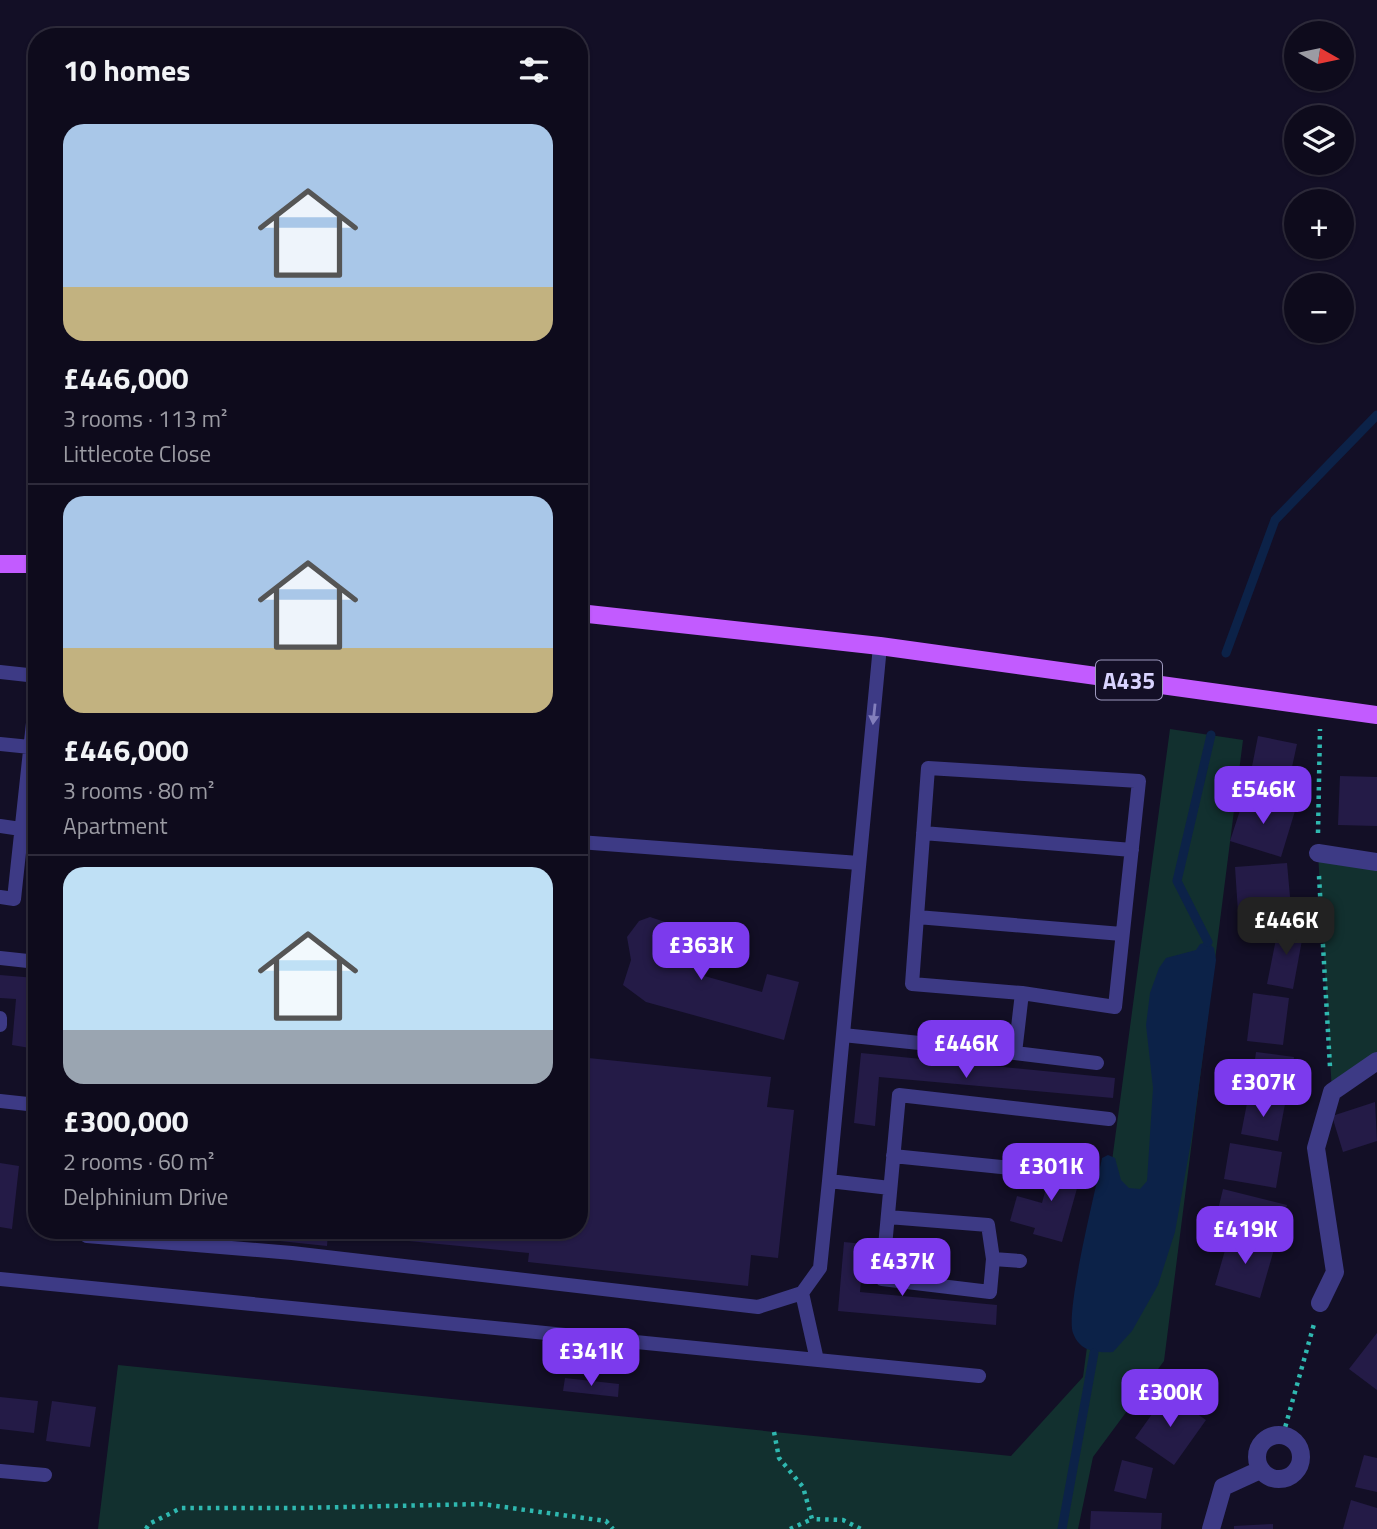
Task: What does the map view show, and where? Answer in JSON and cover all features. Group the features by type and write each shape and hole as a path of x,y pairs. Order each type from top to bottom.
{"main road":[{"path":"0,564 28,564"},
{"name":"A435","path":"588,613 880,646 1377,715"}],"street":[{"path":"1318,853 1377,862"},
{"path":"1320,1303 1335,1272 1316,1148 1332,1092 1377,1061"},
{"path":"1283,1435 1297,1443 1302,1457 1297,1472 1283,1480 1269,1478 1260,1470 1257,1453 1269,1437 1283,1435"},
{"path":"1212,1529 1223,1487 1260,1470"}],"lane":[{"path":"122,1239 306,1255 758,1307 802,1293 820,1268 880,646"},
{"path":"0,672 28,675"},
{"path":"0,744 28,747"},
{"path":"0,897 13,898 28,765"},
{"path":"928,768 1139,782 1115,1007 1022,993 912,984 923,833 928,768"},
{"path":"0,826 21,829"},
{"path":"923,833 1132,850"},
{"path":"588,843 859,863"},
{"path":"917,917 1122,934"},
{"path":"0,958 28,961"},
{"path":"1015,1053 1022,993"},
{"path":"0,1018 0,1025"},
{"path":"843,1035 1097,1063"},
{"path":"887,1217 988,1225 993,1259 990,1292 882,1279 887,1217 899,1095 1109,1119"},
{"path":"0,1101 28,1104"},
{"path":"893,1156 1011,1168"},
{"path":"829,1181 890,1188"},
{"path":"993,1259 1020,1261"},
{"path":"0,1279 979,1376"},
{"path":"802,1293 817,1360"},
{"path":"0,1471 45,1475"}],"path":[{"path":"1320,707 1318,853 1332,1092"},
{"path":"1283,1435 1320,1303"},
{"path":"774,1432 779,1458 803,1487 812,1519"},
{"path":"146,1529 149,1524 180,1508 482,1504 606,1521 613,1529"},
{"path":"790,1529 812,1519 843,1520 861,1529"}],"green space":[{"path":"1170,729 1243,740 1164,1361 1093,1457 1078,1529 98,1529 118,1365 1011,1456 1083,1377"},
{"path":"1318,853 1377,862 1377,1061 1332,1092"}],"water":[{"path":"1208,942 1214,948 1216,960 1192,1136 1175,1232 1158,1285 1132,1331 1113,1352 1090,1350 1080,1344 1073,1333 1073,1301 1102,1158 1108,1155 1115,1158 1121,1180 1129,1188 1140,1189 1147,1181 1153,1088 1146,1025 1150,993 1159,968 1166,958 1196,950 1200,944"}],"building":[{"path":"1258,736 1297,744 1286,795 1248,787"},
{"path":"1340,776 1377,777 1377,826 1338,825"},
{"path":"1245,795 1295,811 1281,857 1230,841"},
{"path":"1287,863 1291,908 1238,912 1235,867"},
{"path":"650,917 707,936 697,974 762,992 767,974 799,982 784,1040 646,1002 623,985 631,960 627,937 639,921"},
{"path":"1279,924 1304,929 1293,989 1267,984"},
{"path":"0,975 28,977 28,1048 12,1045 16,999 0,998"},
{"path":"1253,993 1289,998 1283,1045 1247,1041"},
{"path":"1256,1052 1294,1057 1289,1093 1251,1088"},
{"path":"861,1053 1115,1078 1113,1098 879,1077 875,1126 854,1123"},
{"path":"588,1058 771,1077 767,1107 794,1110 778,1258 751,1255 748,1286 528,1262 529,1253 388,1239 588,1239"},
{"path":"1248,1098 1285,1104 1278,1141 1241,1134"},
{"path":"1375,1102 1377,1141 1343,1152 1332,1116"},
{"path":"1230,1143 1282,1152 1276,1188 1224,1179"},
{"path":"1054,1159 1083,1167 1062,1242 1033,1234 1035,1228 1010,1221 1017,1196 1042,1203"},
{"path":"0,1163 19,1166 12,1229 0,1227"},
{"path":"1223,1189 1287,1205 1280,1234 1216,1218"},
{"path":"1230,1233 1275,1246 1260,1298 1215,1285"},
{"path":"262,1239 328,1239 327,1246"},
{"path":"844,1242 864,1244 860,1292 997,1305 996,1325 838,1311"},
{"path":"1377,1333 1377,1390 1349,1369"},
{"path":"565,1378 619,1384 618,1397 563,1391"},
{"path":"1167,1393 1206,1420 1174,1465 1135,1438"},
{"path":"0,1397 38,1401 34,1433 0,1429"},
{"path":"52,1401 96,1407 90,1447 46,1441"},
{"path":"1364,1455 1377,1458 1377,1492 1355,1487"},
{"path":"1122,1460 1153,1468 1146,1499 1114,1491"},
{"path":"1351,1500 1377,1508 1377,1529 1343,1529"},
{"path":"1091,1511 1162,1513 1161,1529 1090,1529"},
{"path":"1273,1524 1273,1529 1234,1529 1234,1526"}],"waterway":[{"path":"1226,653 1275,520 1377,415"},
{"path":"1208,942 1177,881 1211,735"},
{"path":"1062,1529 1094,1353"}]}
